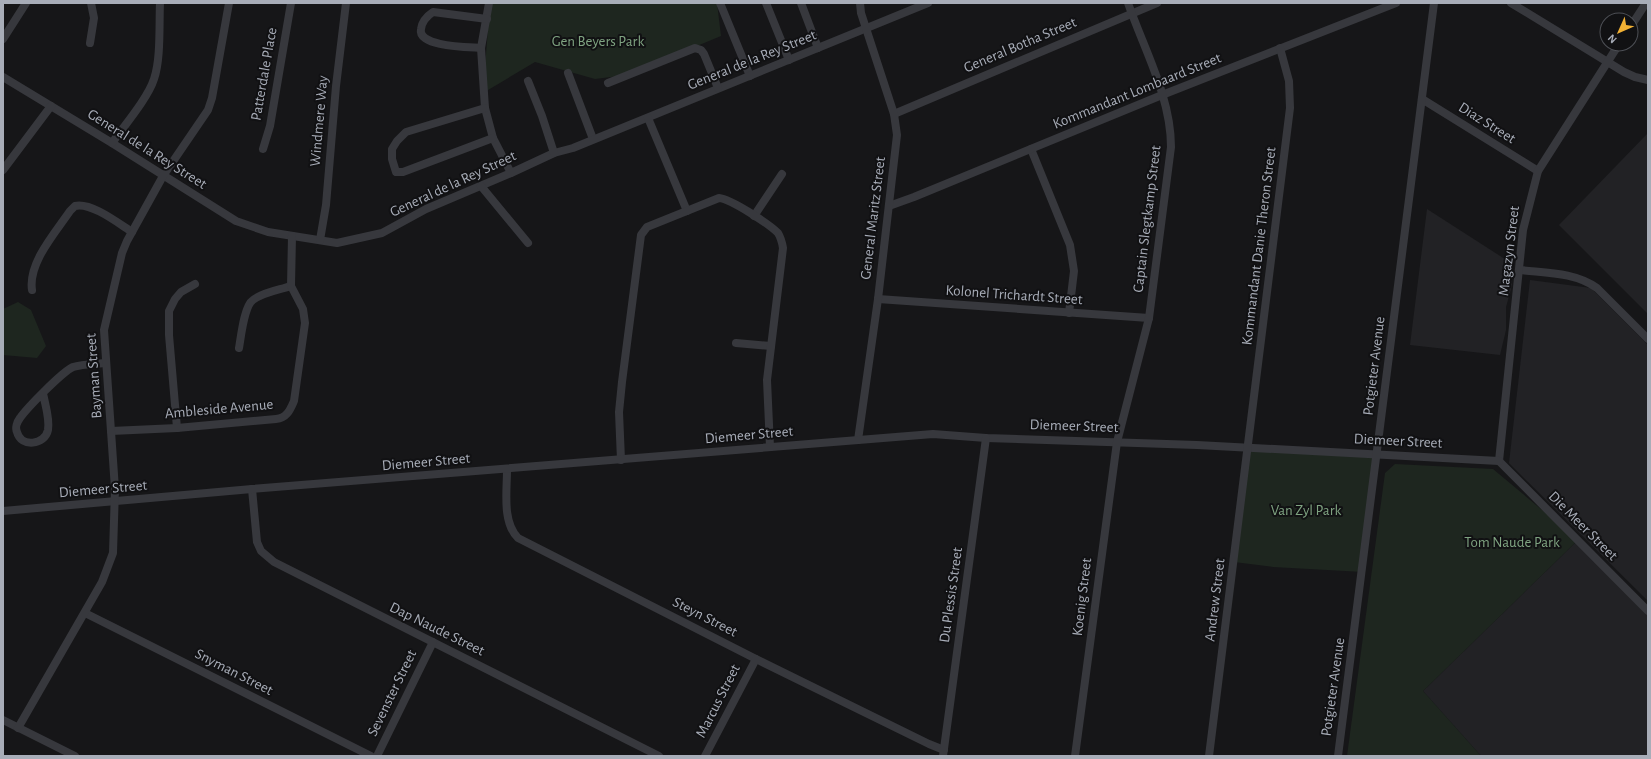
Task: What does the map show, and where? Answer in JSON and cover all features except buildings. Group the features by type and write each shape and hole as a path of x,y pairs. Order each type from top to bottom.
{"street":[{"path":"3,39 26,3"},
{"path":"90,43 94,18 91,3"},
{"path":"112,143 145,96 154,80 157,65 160,3"},
{"name":"Bayman Street","path":"18,728 85,613 102,582 110,562 114,545 115,502 104,330 105,320 122,253 132,232 163,176 208,110 212,98 229,3"},
{"name":"Patterdale Place","path":"262,149 270,126 290,3"},
{"name":"Windmere Way","path":"320,240 326,205 336,86 346,3"},
{"path":"489,3 481,48 485,108 493,138 511,173"},
{"path":"720,3 750,76"},
{"path":"766,3 789,60"},
{"path":"802,3 818,48"},
{"name":"General Maritz Street","path":"858,440 878,299 896,142 894,114 861,13 860,3"},
{"name":"General de la Rey Street","path":"3,77 236,221 268,232 341,242 382,233 426,209 554,153 573,148 648,118 928,3"},
{"name":"Captain Slegtkamp Street","path":"1117,442 1149,318 1171,147 1169,121 1162,95 1128,3"},
{"name":"General Botha Street","path":"894,114 1157,3"},
{"name":"Kommandant Lombaard Street","path":"889,206 1162,95 1396,3"},
{"name":"Potgieter Avenue","path":"1338,756 1378,454 1434,3"},
{"path":"1511,3 1608,62 1635,77 1648,80"},
{"path":"1639,14 1646,3"},
{"path":"481,48 432,42 423,37 420,30 423,21 433,12 487,18"},
{"path":"608,83 695,48 701,50 704,54 718,88"},
{"name":"Kommandant Danie Theron Street","path":"1248,447 1290,108 1289,81 1280,48"},
{"name":"Magazyn Street","path":"1499,461 1524,225 1538,171 1614,52"},
{"path":"568,73 593,139"},
{"path":"528,81 542,116 554,153"},
{"name":"Diaz Street","path":"1422,100 1538,171"},
{"path":"3,170 51,106"},
{"path":"485,108 406,132 393,146 392,159 396,172 403,172 493,138"},
{"path":"648,118 687,211"},
{"path":"1031,149 1070,244 1074,271 1069,313"},
{"path":"754,216 782,174"},
{"path":"481,186 528,243"},
{"path":"621,460 620,412 622,382 639,239 642,232 647,227 720,198 739,206 776,232 781,239 784,248 767,385 770,447"},
{"path":"32,290 31,281 36,263 70,211 75,206 82,205 96,210 132,232"},
{"name":"Ambleside Avenue","path":"111,431 177,428 276,419 282,418 289,412 294,401 305,323 303,309 291,286 292,236"},
{"path":"1520,270 1574,276 1590,283 1597,288 1648,339"},
{"path":"177,428 169,335 169,311 175,299 181,292 195,284"},
{"path":"239,348 245,315 249,303 262,295 291,286"},
{"name":"Kolonel Trichardt Street","path":"878,299 1149,318"},
{"path":"736,343 771,346"},
{"path":"43,394 48,419 46,434 41,441 35,443 25,442 17,434 17,423 26,410 63,373 74,367 106,363"},
{"name":"Diemeer Street","path":"3,511 252,489 445,475 770,447 944,434 986,438 1248,447 1499,461"},
{"name":"Du Plessis Street","path":"944,753 986,438"},
{"name":"Koenig Street","path":"1075,756 1117,442"},
{"name":"Andrew Street","path":"1209,756 1248,447"},
{"name":"Die Meer Street","path":"1499,461 1648,611"},
{"path":"444,465 445,475"},
{"name":"Steyn Street","path":"507,470 508,520 513,533 518,538 944,753"},
{"name":"Dap Naude Street","path":"252,489 257,542 261,551 274,562 300,577 659,756"},
{"name":"Snyman Street","path":"85,613 371,756"},
{"name":"Sevenster Street","path":"377,756 433,642"},
{"name":"Marcus Street","path":"705,756 756,659"},
{"path":"3,720 75,756"}],"shaded area":[{"path":"1648,133 1648,314 1559,225"},
{"path":"1427,209 1511,263 1512,285 1506,307 1506,330 1500,355 1410,345"},
{"path":"1530,280 1591,288 1648,345 1648,601 1509,463"},
{"path":"1578,540 1648,614 1648,756 1481,756 1423,691"}],"green space":[{"name":"Gen Beyers Park","path":"490,3 717,3 721,36 627,75 595,79 535,62 483,93"},
{"path":"18,302 31,310 46,346 37,358 3,355 3,309"},
{"name":"Van Zyl Park","path":"1248,447 1378,454 1363,572 1273,567 1234,562"},
{"name":"Tom Naude Park","path":"1395,464 1493,469 1578,540 1423,691 1481,756 1347,756 1385,473"}]}
